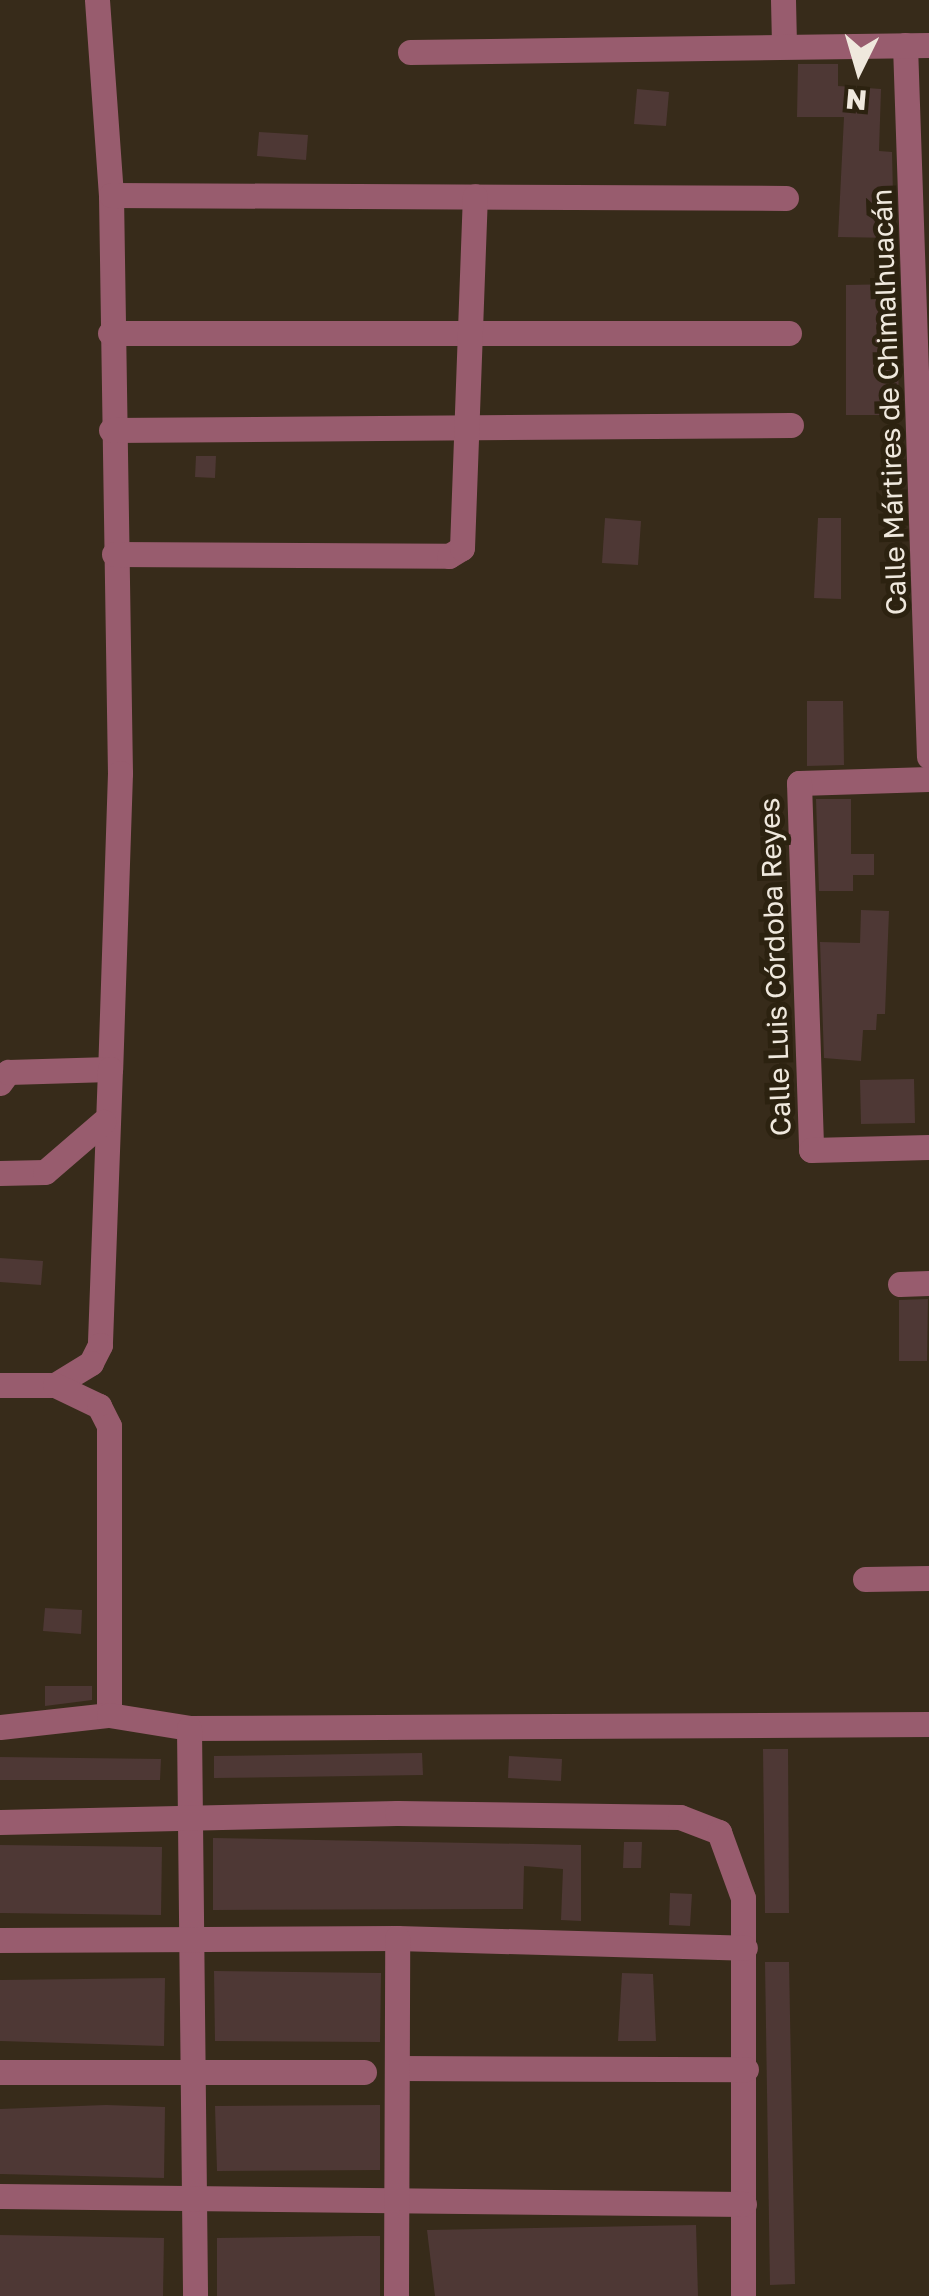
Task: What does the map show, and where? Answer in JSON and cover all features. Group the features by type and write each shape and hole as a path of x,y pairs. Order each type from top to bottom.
{"street":[{"path":"54,1385 92,1363 100,1345 103,1122 110,1069 120,773 111,430 111,196 98,0"},
{"path":"784,0 784,44"},
{"path":"410,52 917,45"},
{"name":"Calle Mártires de Chimalhuacán","path":"917,45 929,757"},
{"path":"111,196 786,198"},
{"path":"114,554 449,556 467,535 475,196"},
{"path":"110,333 789,333"},
{"path":"111,430 792,425"},
{"name":"Calle Luis Córdoba Reyes","path":"929,779 799,783 811,1150 929,1147"},
{"path":"0,1083 8,1072 110,1069"},
{"path":"0,1172 46,1172 103,1122"},
{"path":"900,1284 929,1283"},
{"path":"0,1385 54,1385 99,1406 109,1426 109,1715"},
{"path":"865,1580 929,1578"},
{"path":"0,1727 109,1715 190,1728 929,1724"},
{"path":"190,1728 194,2296"},
{"path":"0,1822 680,1817 719,1832 743,1898 743,2296"},
{"path":"0,1940 396,1938 745,1948"},
{"path":"396,1938 400,2196 396,2296"},
{"path":"0,2072 193,2068 364,2072"},
{"path":"397,2068 746,2069"},
{"path":"0,2196 400,2196 744,2204"}],"building":[{"path":"798,64 838,64 838,86 881,89 879,151 892,152 894,238 838,237 844,117 797,117"},
{"path":"637,89 669,92 666,126 634,124"},
{"path":"259,132 308,135 306,160 257,156"},
{"path":"897,284 899,415 846,415 846,285"},
{"path":"196,456 216,456 215,478 195,477"},
{"path":"605,518 641,521 638,565 602,563"},
{"path":"818,518 841,518 841,599 814,598"},
{"path":"807,701 843,701 844,765 807,766"},
{"path":"816,799 851,799 851,854 874,854 874,875 853,875 853,891 819,891"},
{"path":"861,910 889,911 885,1014 877,1014 876,1030 863,1030 861,1061 824,1058 820,942 860,943"},
{"path":"914,1079 915,1123 861,1124 860,1080"},
{"path":"0,1258 43,1261 41,1285 0,1282"},
{"path":"928,1299 927,1361 899,1361 899,1300"},
{"path":"45,1608 82,1610 81,1634 43,1631"},
{"path":"45,1686 92,1686 92,1700 45,1706"},
{"path":"763,1749 788,1749 789,1913 765,1913"},
{"path":"422,1753 423,1775 214,1778 214,1756"},
{"path":"509,1756 562,1759 561,1781 508,1778"},
{"path":"0,1757 161,1759 160,1780 0,1780"},
{"path":"213,1838 581,1845 581,1921 561,1920 563,1869 524,1866 523,1909 213,1910"},
{"path":"624,1842 642,1842 641,1868 623,1868"},
{"path":"0,1845 162,1847 161,1915 0,1913"},
{"path":"670,1893 692,1894 690,1926 669,1925"},
{"path":"765,1962 789,1962 795,2284 770,2285"},
{"path":"214,1971 381,1973 380,2042 215,2041"},
{"path":"622,1973 653,1974 656,2041 618,2041"},
{"path":"165,1978 164,2046 0,2041 0,1980"},
{"path":"380,2105 380,2170 217,2171 215,2106"},
{"path":"165,2107 164,2178 0,2174 0,2109"},
{"path":"696,2225 698,2296 435,2296 427,2230"},
{"path":"0,2235 164,2238 163,2296 0,2296"},
{"path":"380,2236 380,2296 217,2296 217,2238"}]}
